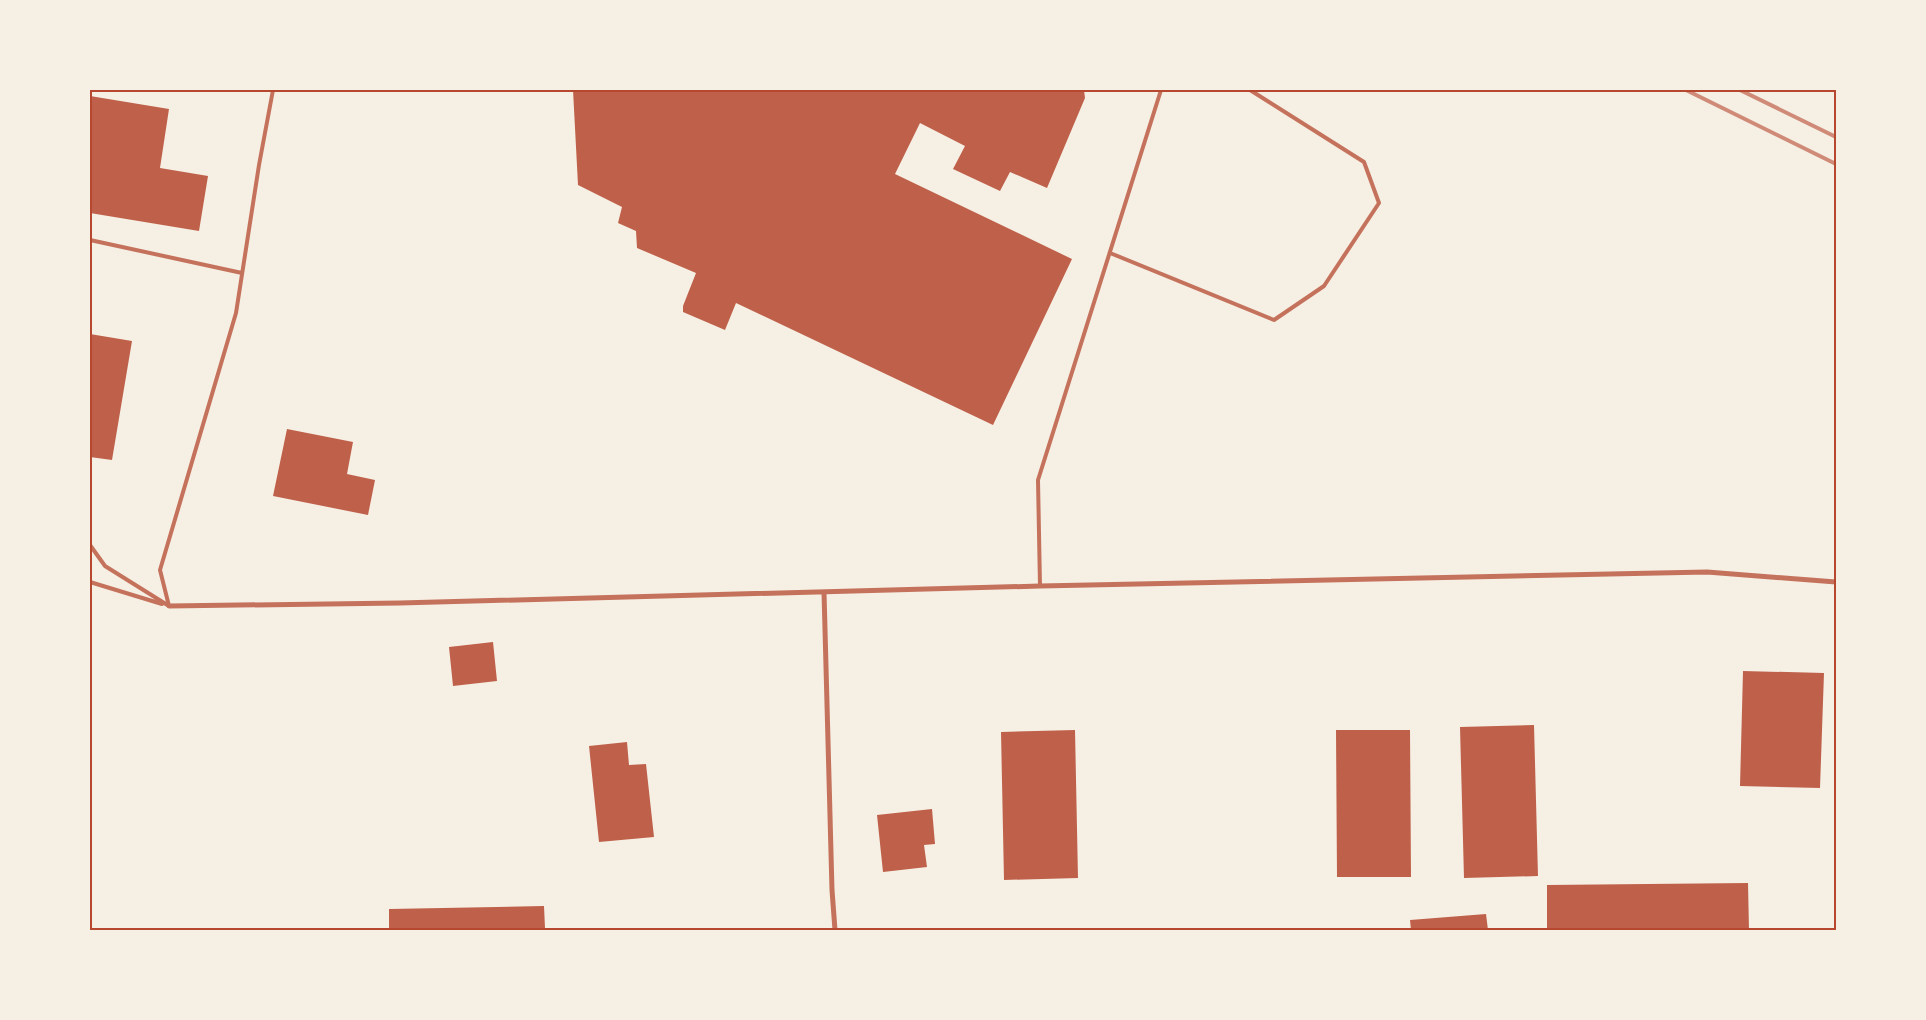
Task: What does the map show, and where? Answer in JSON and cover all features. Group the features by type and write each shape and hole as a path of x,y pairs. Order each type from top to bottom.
{"street":[{"path":"170,606 391,603 1040,586 1707,572 1836,582"},
{"path":"824,592 832,890 835,930"}],"lane":[{"path":"170,606 160,570 236,313 259,165 273,90"},
{"path":"1040,586 1038,480 1161,90"},
{"path":"1110,253 1274,320 1324,286 1379,204 1364,162 1250,90"},
{"path":"90,240 242,273"},
{"path":"90,546 105,566 170,606"},
{"path":"90,582 170,606"}],"building":[{"path":"573,90 1084,90 1085,98 1047,188 1010,172 1000,191 953,169 965,146 920,123 895,174 1072,259 993,425 736,303 725,330 683,312 683,306 696,273 637,248 636,231 618,223 622,207 578,185"},
{"path":"90,96 169,109 160,168 208,176 199,231 90,213"},
{"path":"90,334 132,341 112,460 90,457"},
{"path":"287,429 353,442 347,474 375,480 368,515 273,496"},
{"path":"493,642 497,681 453,686 449,647"},
{"path":"1743,671 1824,673 1820,788 1740,786"},
{"path":"1534,725 1538,876 1464,878 1460,727"},
{"path":"1075,730 1078,878 1004,880 1001,732"},
{"path":"1336,730 1410,730 1411,877 1337,877"},
{"path":"627,742 629,765 646,764 654,837 599,842 589,746"},
{"path":"932,809 935,844 924,845 927,867 883,872 877,815"},
{"path":"1748,883 1749,930 1547,930 1547,885"},
{"path":"544,906 545,928 568,928 568,930 389,930 389,909"},
{"path":"1486,914 1488,930 1411,930 1410,920"}],"railway":[{"path":"1686,90 1836,164"},
{"path":"1740,90 1836,137"}]}
